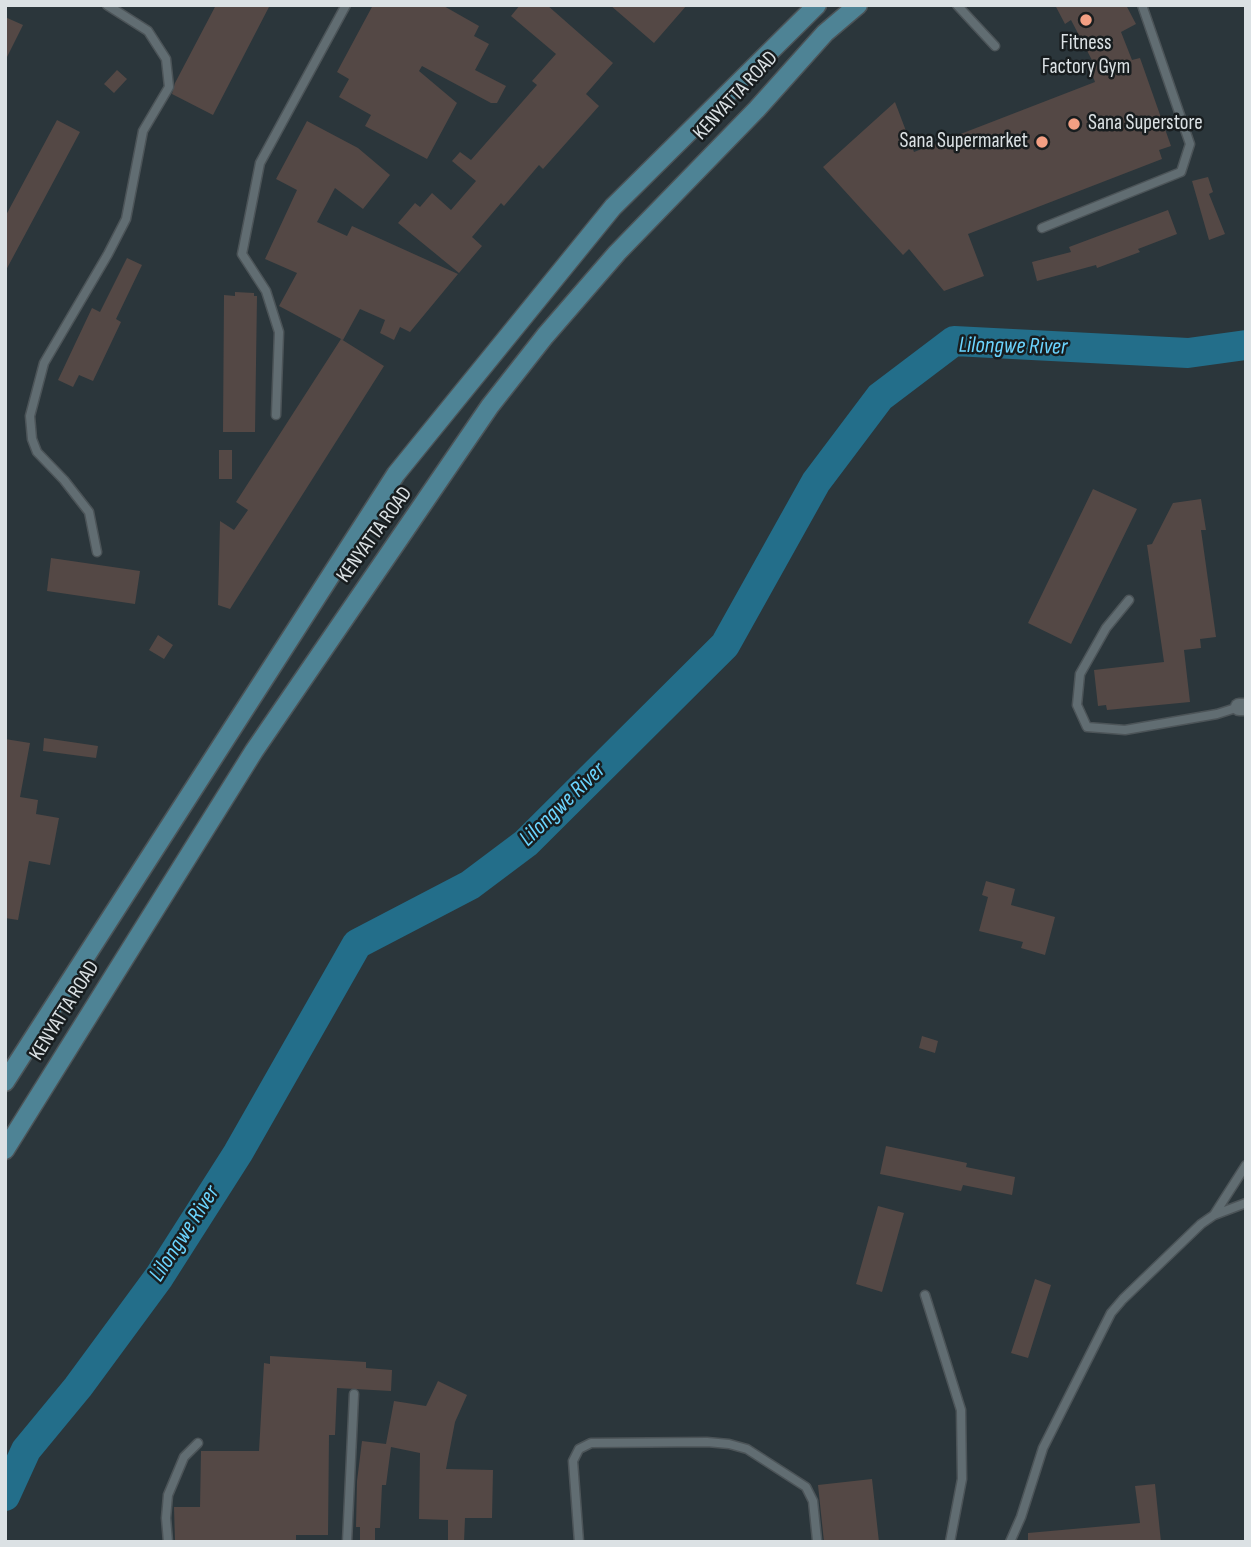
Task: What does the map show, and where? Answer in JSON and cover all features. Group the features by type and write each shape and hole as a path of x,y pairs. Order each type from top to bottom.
{"main road":[{"name":"KENYATTA ROAD","path":"5,1082 396,474 613,207 817,5"},
{"name":"KENYATTA ROAD","path":"5,1150 254,751 490,406 545,336 617,253 757,108 825,33 858,5"}],"lane":[{"path":"97,552 89,512 37,452 32,439 30,416 44,363 108,254 125,219 143,131 169,87 166,59 148,31 107,5"},
{"path":"276,415 279,332 266,291 242,254 260,163 346,5"},
{"path":"957,5 995,46"},
{"path":"1042,228 1181,172 1190,144 1142,5"},
{"path":"1129,600 1106,628 1080,674 1077,705 1087,727 1125,730 1242,707"},
{"path":"1010,1542 1043,1448 1111,1313 1162,1261 1213,1215 1246,1166"},
{"path":"1213,1215 1246,1203"},
{"path":"925,1295 961,1410 962,1479 950,1542"},
{"path":"347,1542 354,1394"},
{"path":"579,1542 573,1461 579,1449 591,1443 643,1442 708,1442 747,1449 806,1488 813,1502 817,1540"},
{"path":"168,1542 166,1518 169,1495 184,1457 198,1443"}],"building":[{"path":"216,5 270,5 213,115 172,94 175,83"},
{"path":"373,5 442,5 479,26 474,36 489,44 475,70 506,86 497,103 491,103 422,66 419,71 457,103 427,159 365,126 371,115 339,97 349,79 337,72"},
{"path":"520,5 547,5 613,63 586,94 599,106 543,169 539,165 504,206 501,203 472,237 482,246 459,273 398,223 415,203 420,207 432,193 451,210 476,181 452,161 460,152 471,160 537,85 532,81 556,54 511,16"},
{"path":"610,5 687,5 654,43"},
{"name":"Sana Superstore","path":"1055,5 1126,5 1136,24 1121,32 1132,60 1140,58 1171,146 1159,150 1162,159 968,234 984,276 944,291 909,249 903,255 823,167 895,102 914,152 1095,82 1089,66 1094,64 1071,20 1065,24"},
{"path":"5,17 23,25 5,61"},
{"path":"117,70 127,79 114,93 104,84"},
{"path":"57,120 80,132 5,272 5,217"},
{"path":"307,121 358,148 390,175 363,209 335,188 317,222 347,236 352,226 458,274 410,332 400,327 394,340 380,333 385,320 360,309 343,340 279,306 297,273 265,259 297,190 276,179"},
{"path":"1208,177 1213,192 1209,194 1225,234 1209,240 1192,181"},
{"path":"1168,210 1177,234 1097,268 1096,265 1037,281 1032,262 1071,252 1069,247"},
{"path":"127,258 142,265 116,319 121,322 93,381 79,375 73,387 58,380 92,308 100,312"},
{"path":"235,292 254,293 254,296 257,296 255,432 223,432 224,295 235,296"},
{"path":"341,339 384,366 230,609 218,605 220,521 234,530 248,510 236,502"},
{"path":"219,450 232,450 232,479 219,479"},
{"path":"1093,489 1137,509 1071,644 1028,623"},
{"path":"1201,499 1206,530 1201,530 1216,637 1200,639 1201,648 1184,650 1190,702 1107,710 1106,705 1098,706 1094,670 1164,662 1147,545 1152,544 1173,503"},
{"path":"51,558 140,571 135,604 47,591"},
{"path":"158,635 173,645 164,659 149,650"},
{"path":"44,738 98,746 96,758 43,751"},
{"path":"5,739 30,743 20,797 38,800 36,814 59,818 50,865 29,861 18,920 5,918"},
{"path":"986,881 1015,889 1011,905 1055,917 1045,955 1021,948 1023,942 979,931 988,897 982,895"},
{"path":"922,1036 938,1041 935,1053 919,1048"},
{"path":"886,1146 967,1163 966,1167 1015,1177 1012,1195 963,1185 961,1191 880,1174"},
{"path":"878,1206 904,1213 882,1292 856,1284"},
{"path":"1035,1279 1051,1285 1028,1358 1011,1353"},
{"path":"270,1356 366,1362 366,1368 392,1370 391,1391 337,1388 335,1435 329,1435 328,1535 296,1535 296,1542 175,1542 174,1507 200,1507 201,1451 259,1451 264,1363 270,1364"},
{"path":"438,1381 467,1395 455,1422 446,1469 493,1470 492,1518 465,1518 464,1542 448,1542 448,1520 419,1519 420,1453 391,1447 386,1485 382,1485 380,1528 375,1528 375,1542 360,1542 360,1527 356,1527 357,1481 362,1441 386,1444 394,1401 426,1406"},
{"path":"872,1479 879,1542 824,1542 818,1485"},
{"path":"1155,1484 1161,1542 1028,1542 1028,1533 1140,1523 1135,1486"}],"waterway":[{"name":"Lilongwe River","path":"5,1496 26,1450 78,1387 159,1277 238,1153 357,944 470,885 526,843 725,645 816,482 880,397 954,341 1188,353 1246,345"}],"place":[{"name":"Fitness Factory Gym","path":"1086,20"},
{"name":"Sana Superstore","path":"1074,124"},
{"name":"Sana Supermarket","path":"1042,142"}]}
